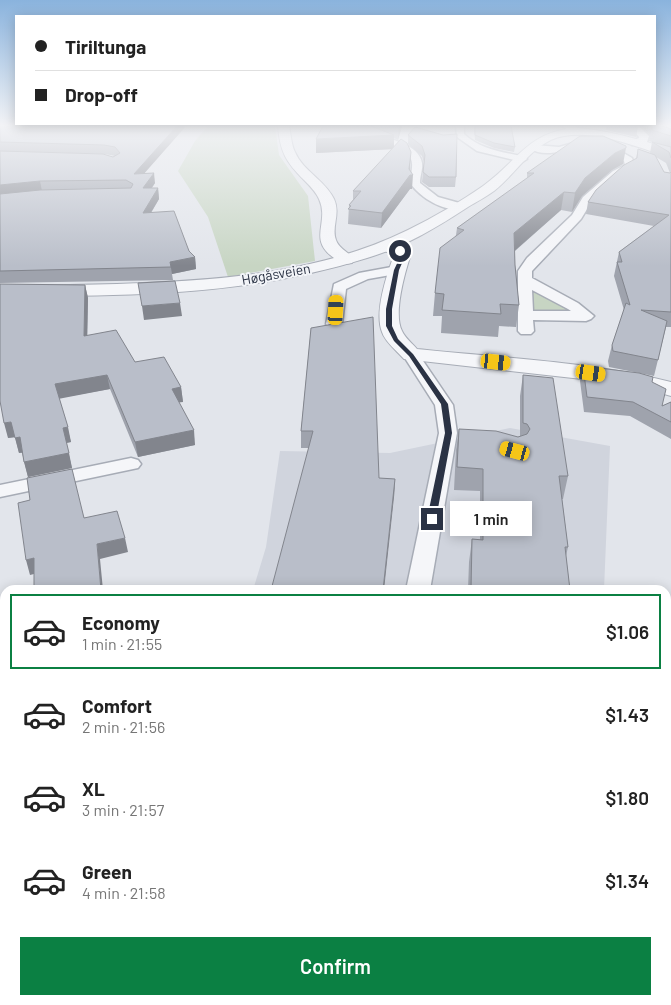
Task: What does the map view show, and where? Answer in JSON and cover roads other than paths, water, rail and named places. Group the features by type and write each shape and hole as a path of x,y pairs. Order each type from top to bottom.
{"street":[{"path":"305,173 326,198 329,210 327,239 329,248 346,260"},
{"name":"Høgåsveien","path":"0,290 74,291 192,286 263,277 346,260 386,246 424,229 491,187 507,173"},
{"path":"386,246 403,254 397,270 389,309 389,326 396,339 411,355 591,373 636,380 671,389"}],"lane":[{"path":"416,173 415,183 424,193 437,202 459,206"},
{"path":"526,331 525,270 570,225 581,211 587,199 619,173"},
{"path":"334,324 337,291 342,285 350,281 397,270"},
{"path":"526,280 573,306 586,316 526,315"},
{"path":"350,281 350,315"},
{"path":"411,355 444,404 456,435 419,585"},
{"path":"0,491 131,464"}]}
